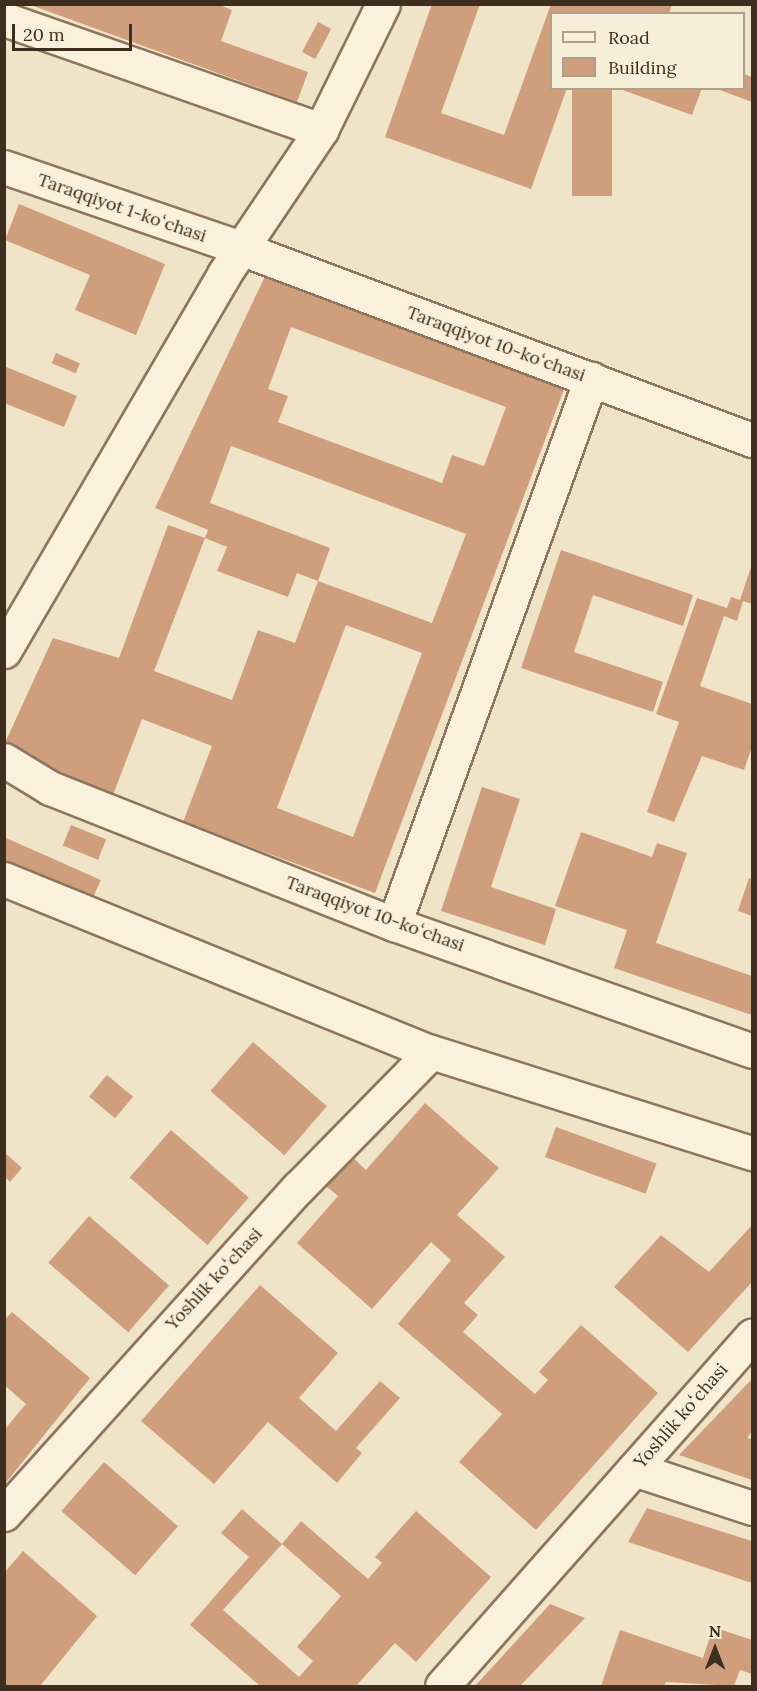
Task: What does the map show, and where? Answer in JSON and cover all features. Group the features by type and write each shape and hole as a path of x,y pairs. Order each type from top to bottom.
{"street":[{"path":"4,651 240,248 321,130 383,4"},
{"path":"4,19 321,130"},
{"name":"Taraqqiyot 1-koʻchasi","path":"4,167 240,248"},
{"name":"Taraqqiyot 10-koʻchasi","path":"240,248 753,440"},
{"path":"394,924 591,379"},
{"name":"Taraqqiyot 10-koʻchasi","path":"4,760 50,788 394,924 753,1052"},
{"path":"4,879 431,1052 753,1153"},
{"name":"Yoshlik koʻchasi","path":"4,1514 267,1222 431,1052"},
{"name":"Yoshlik koʻchasi","path":"442,1686 753,1335"},
{"path":"634,1469 753,1508"}],"building":[{"path":"28,4 217,4 232,10 221,41 308,72 297,102"},
{"path":"432,4 480,4 441,113 504,135 551,4 672,4 670,12 550,12 550,90 566,90 531,189 385,137"},
{"path":"318,22 331,29 315,59 302,52"},
{"path":"745,74 752,77 752,102 720,90 745,90"},
{"path":"572,90 612,90 612,196 572,196"},
{"path":"623,90 701,90 692,115"},
{"path":"19,204 165,264 136,335 75,310 90,275 5,240"},
{"path":"268,270 566,384 375,893 183,822 212,746 142,719 113,795 29,763 4,745 53,638 119,658 168,525 205,538 208,530 155,508","holes":["291,327 506,407 484,466 452,455 442,483 278,422 288,396 268,389","231,446 466,534 432,623 318,581 330,548 210,503","205,538 227,547 217,571 288,597 297,573 318,581 295,643 258,630 232,700 154,671","346,625 422,653 353,837 277,808"]},
{"path":"56,353 80,363 76,373 52,363"},
{"path":"4,366 77,396 64,427 4,403"},
{"path":"561,550 693,595 683,626 593,595 574,652 663,682 653,712 521,668"},
{"path":"752,564 752,604 743,601 737,621 724,616 700,686 752,704 752,747 744,770 702,756 674,822 647,812 679,722 656,714 697,598 727,608 731,597 740,600"},
{"path":"482,787 520,799 491,887 556,909 545,945 441,911"},
{"path":"71,825 106,839 98,860 63,845"},
{"path":"581,832 652,857 657,843 687,853 656,943 752,976 752,1015 614,968 627,930 555,906"},
{"path":"4,837 101,880 90,905 4,867"},
{"path":"749,878 752,879 752,916 738,911"},
{"path":"253,1042 327,1106 284,1155 210,1091"},
{"path":"107,1075 133,1097 115,1118 89,1096"},
{"path":"425,1103 499,1168 457,1215 505,1257 464,1303 478,1315 463,1332 535,1394 548,1380 539,1372 581,1325 658,1393 536,1530 459,1462 502,1414 398,1324 451,1260 431,1242 372,1309 297,1243 338,1196 326,1186 352,1157 366,1170"},
{"path":"556,1127 657,1164 646,1194 545,1157"},
{"path":"171,1130 249,1198 207,1245 130,1178"},
{"path":"5,1153 22,1168 10,1182 5,1177"},
{"path":"89,1216 169,1286 128,1332 48,1263"},
{"path":"752,1225 752,1282 688,1352 614,1287 661,1235 709,1272"},
{"path":"260,1285 338,1353 299,1398 336,1431 380,1381 400,1398 356,1448 362,1453 337,1483 268,1422 214,1484 141,1421"},
{"path":"12,1312 90,1378 4,1485 4,1430 26,1404 4,1385 4,1320"},
{"path":"752,1379 752,1431 747,1438 752,1439 752,1480 679,1455"},
{"path":"104,1462 178,1526 135,1575 61,1511"},
{"path":"647,1508 752,1541 752,1583 628,1542"},
{"path":"242,1509 282,1544 301,1521 368,1579 382,1563 375,1557 416,1511 491,1577 416,1662 395,1643 356,1686 260,1686 190,1625 249,1557 221,1533","holes":["282,1544 341,1596 297,1647 313,1661 299,1677 223,1610"]},
{"path":"23,1551 97,1616 40,1686 4,1686 4,1573"},
{"path":"550,1604 585,1618 520,1686 475,1686"},
{"path":"713,1627 752,1640 752,1674 740,1670 734,1686 666,1682 664,1686 601,1686 620,1630 703,1658"}]}
